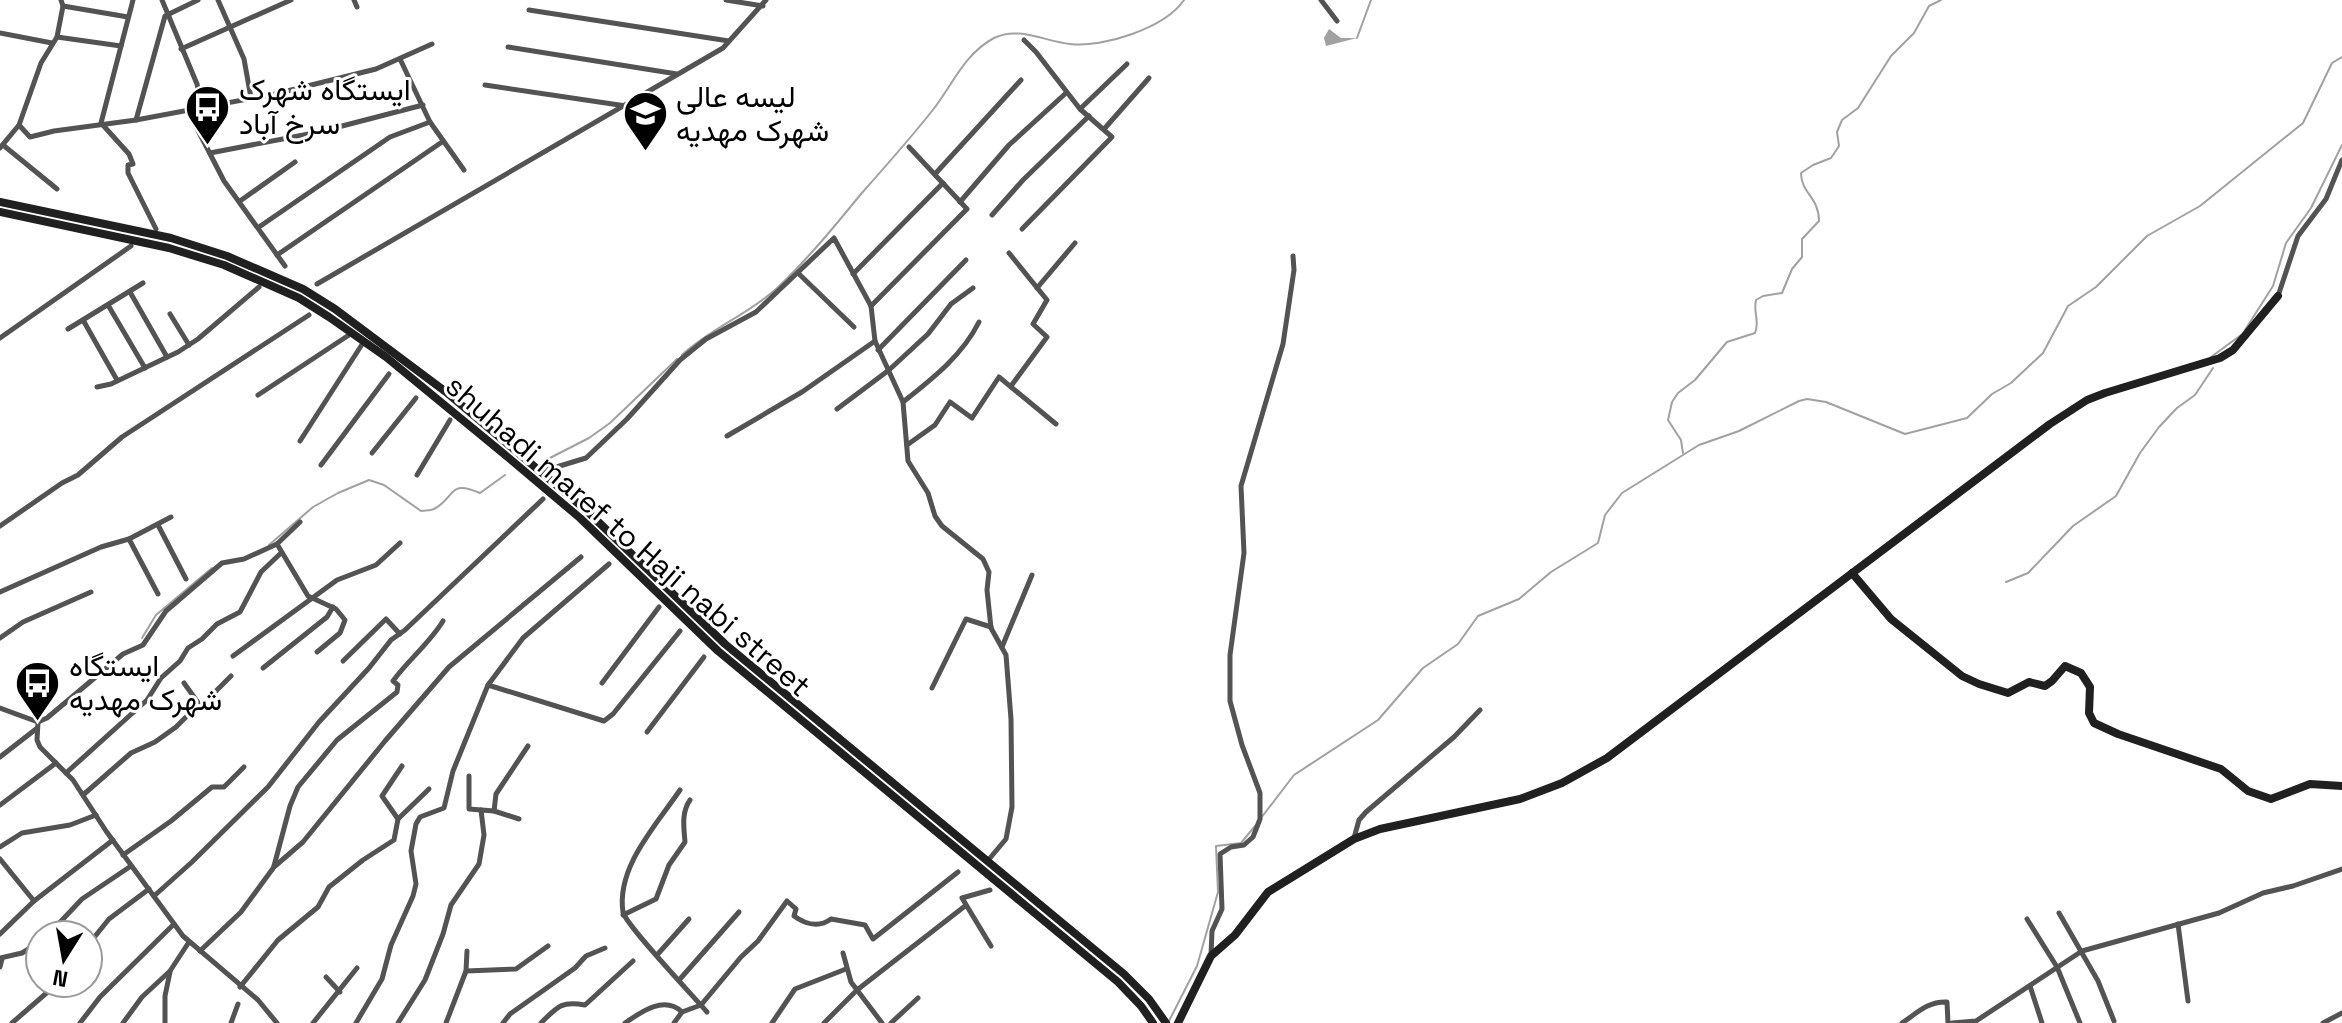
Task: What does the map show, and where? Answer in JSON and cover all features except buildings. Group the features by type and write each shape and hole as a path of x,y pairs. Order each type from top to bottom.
{"main road":[{"path":"0,202 171,238 227,256 303,289 392,349 586,510 725,644 1124,974 1149,999 1166,1023"},
{"name":"shuhadi maref to Haji nabi street","path":"0,212 169,248 224,265 299,298 352,333 440,400 580,518 718,651 1118,982 1153,1023"},
{"path":"1178,1023 1211,956 1235,935 1268,892 1354,839 1380,829 1520,799 1562,783 1607,758 2050,424 2087,400 2220,358 2233,350 2278,296"},
{"path":"1852,573 1891,619 1962,676 1979,684 2008,693 2029,682 2045,686 2065,666 2081,673 2090,687 2089,713 2094,723 2221,769 2248,791 2271,799 2310,784 2342,786"}],"street":[{"path":"101,123 133,0"},
{"path":"162,0 197,84 202,109"},
{"path":"136,120 168,14 198,0"},
{"path":"218,0 244,59 251,98"},
{"path":"181,49 291,0"},
{"path":"354,0 357,7"},
{"path":"726,0 764,3"},
{"path":"1321,0 1337,21"},
{"path":"57,189 1,147 19,125 41,63 57,37 62,3 128,17"},
{"path":"317,284 723,48 764,3"},
{"path":"529,10 730,41"},
{"path":"0,33 52,43"},
{"path":"57,37 121,46"},
{"path":"1022,229 1112,137 1080,109 1024,40"},
{"path":"19,125 30,137 101,123 202,109 376,69 432,44"},
{"path":"508,47 679,75"},
{"path":"400,59 430,122 464,170"},
{"path":"1080,109 1127,64"},
{"path":"1105,128 1149,78"},
{"path":"935,174 1021,80"},
{"path":"485,85 626,106"},
{"path":"960,202 1009,145 1066,93"},
{"path":"210,153 319,132 423,105"},
{"path":"188,111 240,201 285,266"},
{"path":"992,215 1089,116"},
{"path":"259,227 390,137 430,122"},
{"path":"101,123 129,154 133,164 128,165 128,173 156,229"},
{"path":"277,255 442,142"},
{"path":"871,306 967,209 909,147"},
{"path":"2278,296 2298,236 2326,199 2342,160"},
{"path":"240,201 295,162"},
{"path":"853,274 943,183"},
{"path":"539,472 586,458 627,419 680,360 706,339 756,312 834,238 871,306 875,341 903,402 908,461 928,493 935,516 942,526 983,559 989,572 987,590 991,628 1006,655 1011,719 1012,807 1006,839 990,858"},
{"path":"1037,288 1075,243"},
{"path":"0,338 16,325 23,325 131,246"},
{"path":"1009,253 1047,300 1033,324 1047,337 1011,386"},
{"path":"1211,956 1212,931 1222,909 1220,854 1231,847 1244,845 1253,837 1260,819 1260,793 1230,701 1230,655 1244,553 1241,486 1283,344 1294,270 1293,256"},
{"path":"878,350 966,260"},
{"path":"798,273 854,327"},
{"path":"68,329 143,283"},
{"path":"97,387 145,368 189,345 259,287"},
{"path":"837,409 889,370 928,334 951,304 973,288"},
{"path":"130,292 167,357"},
{"path":"108,305 145,368"},
{"path":"170,314 189,345"},
{"path":"0,526 78,475 122,437 309,315"},
{"path":"83,320 117,380"},
{"path":"903,402 937,375 963,348 979,322"},
{"path":"258,395 349,335"},
{"path":"727,436 802,392 875,341"},
{"path":"300,441 361,346"},
{"path":"321,465 389,374"},
{"path":"907,445 935,425 950,402 972,418 999,377 1056,424"},
{"path":"372,453 416,398"},
{"path":"417,475 450,420"},
{"path":"154,896 268,787 319,722 391,640 543,499"},
{"path":"0,592 101,547 129,539 171,517"},
{"path":"0,757 123,654 143,645 166,611 222,563 244,559 277,544 300,522"},
{"path":"158,525 186,579"},
{"path":"129,539 158,594"},
{"path":"233,656 337,580 376,565 400,543"},
{"path":"277,544 311,598 333,607 345,620 346,624 330,644 317,652"},
{"path":"66,773 147,700 161,678 180,661 188,648 209,634 217,624 240,612 261,572 281,553"},
{"path":"200,951 241,912 274,867 303,842 449,667 581,557"},
{"path":"356,1023 382,979 391,945 413,896 416,884 411,851 416,824 420,817 444,808 453,771 488,685 523,638 609,564"},
{"path":"1002,647 1032,575"},
{"path":"0,638 23,622 91,592"},
{"path":"263,668 319,624 333,607"},
{"path":"602,683 659,607"},
{"path":"343,661 386,619 400,634"},
{"path":"932,688 966,619 991,628"},
{"path":"274,867 298,787 337,740 397,692 398,685 393,681 398,672 430,640 443,621"},
{"path":"488,685 604,721 680,631"},
{"path":"647,732 704,657"},
{"path":"83,795 131,753 155,742 176,727 231,676"},
{"path":"184,683 199,704"},
{"path":"0,708 38,725"},
{"path":"1354,839 1359,820 1366,812 1454,737 1480,710"},
{"path":"38,725 40,747 83,795 174,924 189,942 258,1000 277,1023"},
{"path":"494,811 496,794 528,746"},
{"path":"0,805 56,763"},
{"path":"398,819 382,796 402,766"},
{"path":"123,855 212,787 224,787 244,767"},
{"path":"469,776 467,807 519,819"},
{"path":"240,987 278,940 318,907 329,887 394,840 398,819 429,789"},
{"path":"680,790 636,856 625,883 623,915 707,1012"},
{"path":"623,915 656,899 669,865 685,842 683,823 685,807 690,800"},
{"path":"398,1023 425,980 451,905 479,864 484,835 481,810"},
{"path":"0,847 22,833 70,825 96,815"},
{"path":"0,934 34,901 113,840"},
{"path":"0,859 34,901"},
{"path":"63,919 82,899 131,866"},
{"path":"1902,1023 1925,1006 1939,1001 1947,1002 1950,1023 1976,1021 2082,951 2219,913 2263,893 2342,869"},
{"path":"674,1023 682,1012 701,1005 758,941 787,901 796,909 794,916 801,921 826,923 831,919 865,925 873,939 958,872"},
{"path":"104,925 149,889"},
{"path":"990,890 962,898 991,946"},
{"path":"824,1023 857,990 965,906"},
{"path":"680,979 739,912"},
{"path":"2059,913 2098,981 2114,1021"},
{"path":"657,955 689,919"},
{"path":"2027,919 2057,967 2080,1023"},
{"path":"80,1023 100,997 174,924"},
{"path":"2178,924 2188,1001"},
{"path":"123,1023 142,997 170,971 189,942"},
{"path":"466,971 516,969 548,946"},
{"path":"503,1023 517,1008 575,968 586,956 605,948"},
{"path":"446,1023 466,971 467,951"},
{"path":"0,967 1,958 24,952"},
{"path":"843,953 846,969 857,990 882,1023"},
{"path":"541,1023 560,1005 570,1002 585,1005 633,961"},
{"path":"313,1023 357,968"},
{"path":"772,1023 795,989 846,969"},
{"path":"165,1023 165,996 170,971"},
{"path":"326,977 340,992"},
{"path":"2030,986 2042,1023"},
{"path":"891,1023 918,998"},
{"path":"12,1023 40,999"},
{"path":"231,1023 238,1004"},
{"path":"625,1023 656,1005 676,1006 682,1012"},
{"path":"1986,1013 1987,1023"},
{"path":"2323,1023 2342,1013"}],"shaded area":[{"path":"1329,29 1341,38 1357,38 1326,46 1324,38"}],"waterway":[{"path":"682,355 765,298 799,267 915,132 966,62 984,45 994,38 1012,33 1070,44 1099,43 1148,27 1163,19 1184,0"},
{"path":"1357,38 1371,0"},
{"path":"1683,453 1681,440 1668,420 1672,402 1727,342 1755,333 1756,300 1782,293 1792,269 1802,257 1802,239 1819,221 1816,206 1804,186 1801,173 1831,158 1839,146 1837,132 1842,120 1858,108 1891,56 1914,33 1929,6 1941,0"},
{"path":"1261,818 1294,775 1378,720 1423,668 1458,644 1478,616 1519,599 1551,572 1598,543 1605,515 1622,493 1699,445 1739,431 1807,399 1826,402 1905,434 1967,418 2043,353 2068,306 2096,287 2147,236 2200,206 2303,123 2332,63 2342,57"},
{"path":"2245,330 2273,286 2286,243 2311,208 2342,145"},
{"path":"2211,357 2241,335"},
{"path":"544,461 589,438 610,423 677,359"},
{"path":"2006,582 2028,573 2073,526 2116,496 2159,427 2195,395 2213,368"},
{"path":"269,545 313,507 369,480 384,485 421,511 434,509 457,489 480,493 505,475"},
{"path":"142,638 156,615 212,568"},
{"path":"1169,1021 1197,966 1218,892 1216,846 1241,843 1255,826"}],"place":[{"name":"ایستگاه شهرک سرخ آباد","path":"208,146"},
{"name":"لیسه عالی شهرک مهدیه","path":"645,153"},
{"name":"ایستگاه شهرک مهدیه","path":"38,722"}]}
